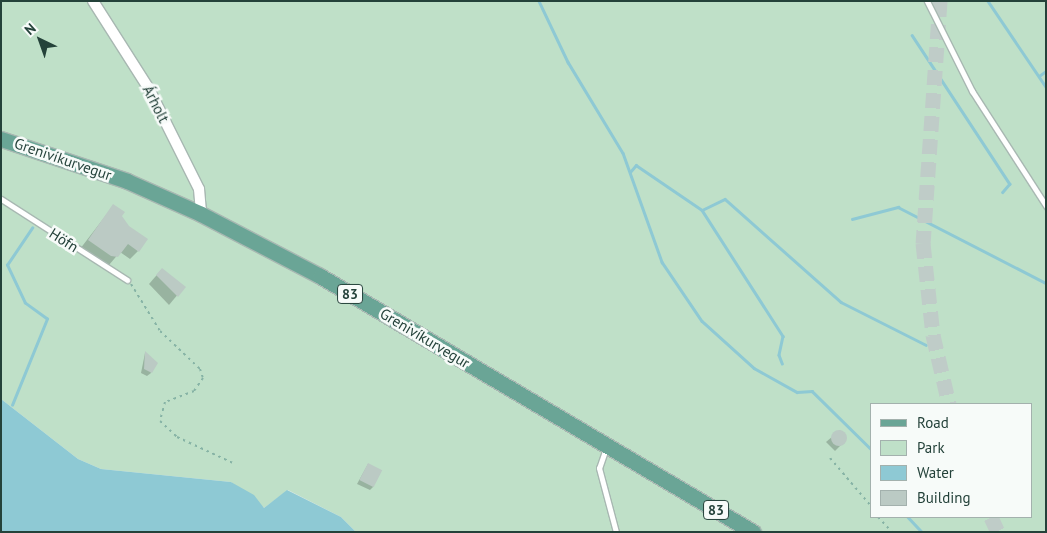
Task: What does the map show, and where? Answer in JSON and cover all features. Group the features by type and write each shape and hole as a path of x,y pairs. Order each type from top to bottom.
{"main road":[{"name":"Grenivíkurvegur","path":"1,138 127,181 201,214 320,276 753,532"}],"street":[{"name":"Árholt","path":"93,1 149,89 199,189 201,214"}],"lane":[{"path":"927,1 972,90 1046,206"},
{"name":"Höfn","path":"1,199 127,280"},
{"path":"607,447 600,468 616,532"}],"path":[{"path":"127,280 160,332 200,369 203,378 194,391 165,402 160,421 177,438 233,463"},
{"path":"830,458 870,505"},
{"path":"879,518 892,532"}],"green space":[{"path":"1,1 1046,1 1046,532 356,532 341,517 288,490 264,508 231,482 101,469 78,459 1,399"}],"water":[{"path":"1,399 78,459 101,469 231,482 254,495 264,508 287,490 341,517 356,532 1,532"}],"building":[{"path":"113,204 125,212 122,216 129,226 148,239 139,252 128,244 118,257 111,256 88,240"},
{"path":"162,268 186,287 178,297 156,275"},
{"path":"145,351 158,363 152,373 144,369"},
{"path":"839,430 845,432 847,438 845,444 839,446 833,444 831,438 833,432"},
{"path":"368,463 382,470 374,487 359,480"}],"waterway":[{"path":"539,1 568,62 623,153 662,262 702,321 754,368 797,392 812,391 870,448"},
{"path":"988,1 1046,87"},
{"path":"912,35 1010,184 1003,192"},
{"path":"1039,76 1046,71"},
{"path":"630,172 636,165 702,210 783,336 779,355 782,363"},
{"path":"702,210 725,199 841,302 926,345"},
{"path":"852,219 898,207 1046,283"},
{"path":"12,405 47,319 25,303 7,265 32,228"},
{"path":"909,518 922,532"}],"tunnel":[{"path":"940,1 923,243 933,335 949,403"},
{"path":"991,518 998,532"}]}
